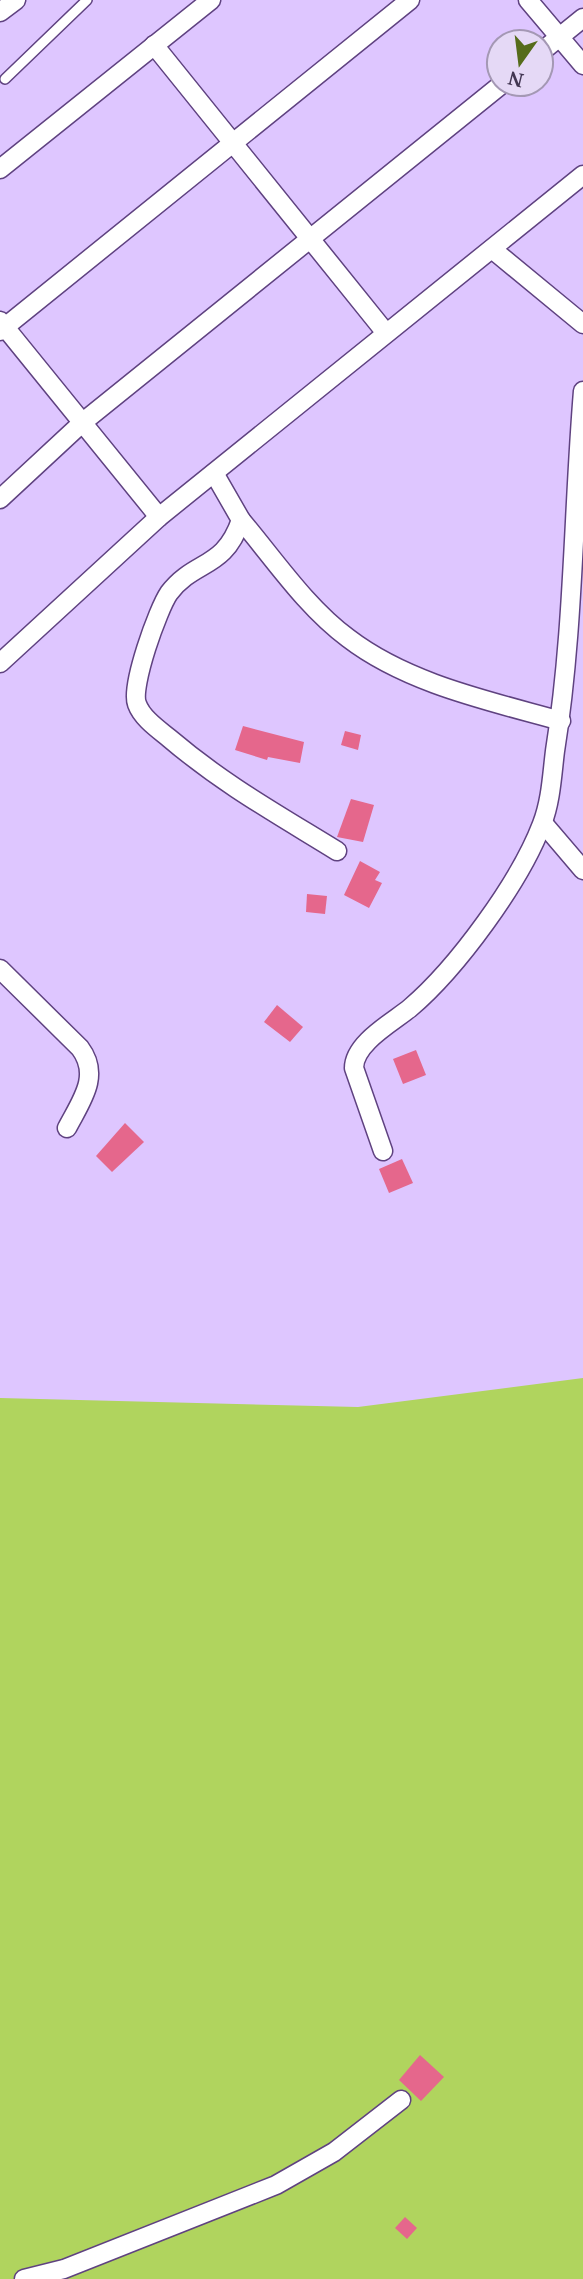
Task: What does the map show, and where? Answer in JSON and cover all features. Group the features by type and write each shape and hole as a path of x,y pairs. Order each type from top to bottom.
{"street":[{"path":"0,12 16,0"},
{"path":"0,169 211,0"},
{"path":"159,517 1,326 410,0"},
{"path":"528,0 583,65"},
{"path":"555,40 583,18"},
{"path":"154,45 386,333"},
{"path":"0,499 83,422 485,98"},
{"path":"0,663 159,517 583,176"},
{"path":"492,249 583,324"},
{"path":"383,1151 354,1068 355,1058 367,1043 412,1006 456,963 527,854 543,823 561,721 583,391"},
{"path":"214,473 241,520 312,605 348,639 407,672 474,697 561,721"},
{"path":"241,520 233,542 222,554 198,569 169,593 136,687 136,701 154,726 215,776 337,851"},
{"path":"543,823 583,870"},
{"path":"0,969 80,1048 88,1062 88,1087 67,1128"},
{"path":"24,2279 64,2269 276,2185 334,2152 401,2100"}],"lane":[{"path":"5,79 87,0"}],"green space":[{"path":"583,1378 583,2279 0,2279 0,1398 358,1407"}],"building":[{"path":"243,726 304,742 300,763 268,757 267,760 235,750"},
{"path":"345,731 361,735 358,750 341,745"},
{"path":"351,799 374,805 363,842 337,837"},
{"path":"360,861 380,872 375,880 382,883 369,908 344,895"},
{"path":"307,894 327,896 325,914 306,912"},
{"path":"277,1005 303,1027 290,1042 264,1022"},
{"path":"416,1050 426,1075 403,1084 393,1059"},
{"path":"125,1123 144,1142 112,1172 96,1156"},
{"path":"402,1159 413,1183 389,1193 379,1169"},
{"path":"420,2055 444,2077 421,2101 399,2080"},
{"path":"405,2217 417,2228 407,2239 395,2228"}]}
